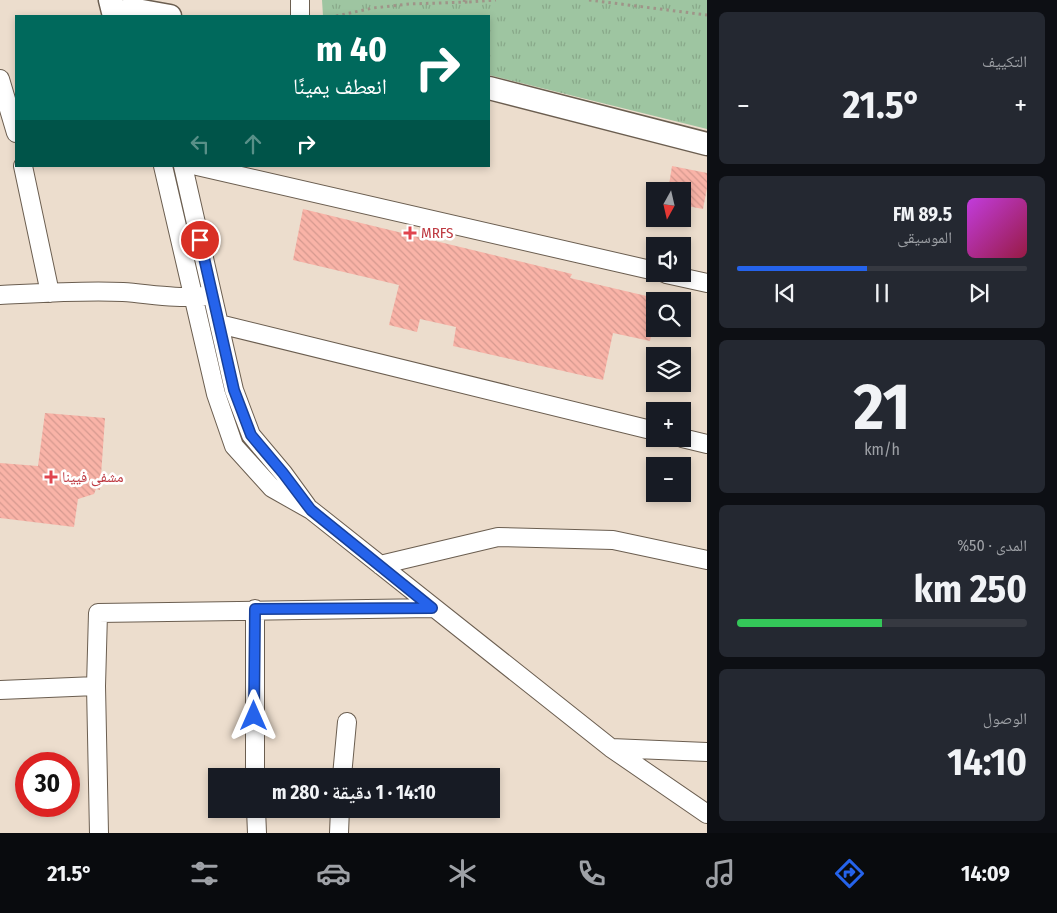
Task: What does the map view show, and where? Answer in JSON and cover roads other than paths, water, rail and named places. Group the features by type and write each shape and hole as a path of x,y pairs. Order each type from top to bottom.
{"main road":[{"path":"124,9 163,15"},
{"path":"490,88 707,144"}],"street":[{"path":"300,0 300,15"},
{"path":"0,79 15,129"},
{"path":"0,134 15,132"},
{"path":"23,167 50,293"},
{"path":"163,167 216,394 234,446 272,488 311,510 432,608 611,748 707,814"},
{"path":"183,167 234,390 251,435 311,510"},
{"path":"201,167 646,269"},
{"path":"691,279 707,283"},
{"path":"0,295 125,292 164,297 193,297 212,294"},
{"path":"218,324 646,429"},
{"path":"691,440 707,444"},
{"path":"380,565 498,537 613,540 707,560"},
{"path":"99,833 96,686 98,612 432,608"},
{"path":"255,609 255,768"},
{"path":"0,690 96,686"},
{"path":"343,768 346,722"},
{"path":"611,748 707,752"},
{"path":"256,818 257,833"},
{"path":"339,833 340,818"}],"place":[{"name":"MRFS","path":"410,233"},
{"name":"مشفى فيينا","path":"51,477"}]}
